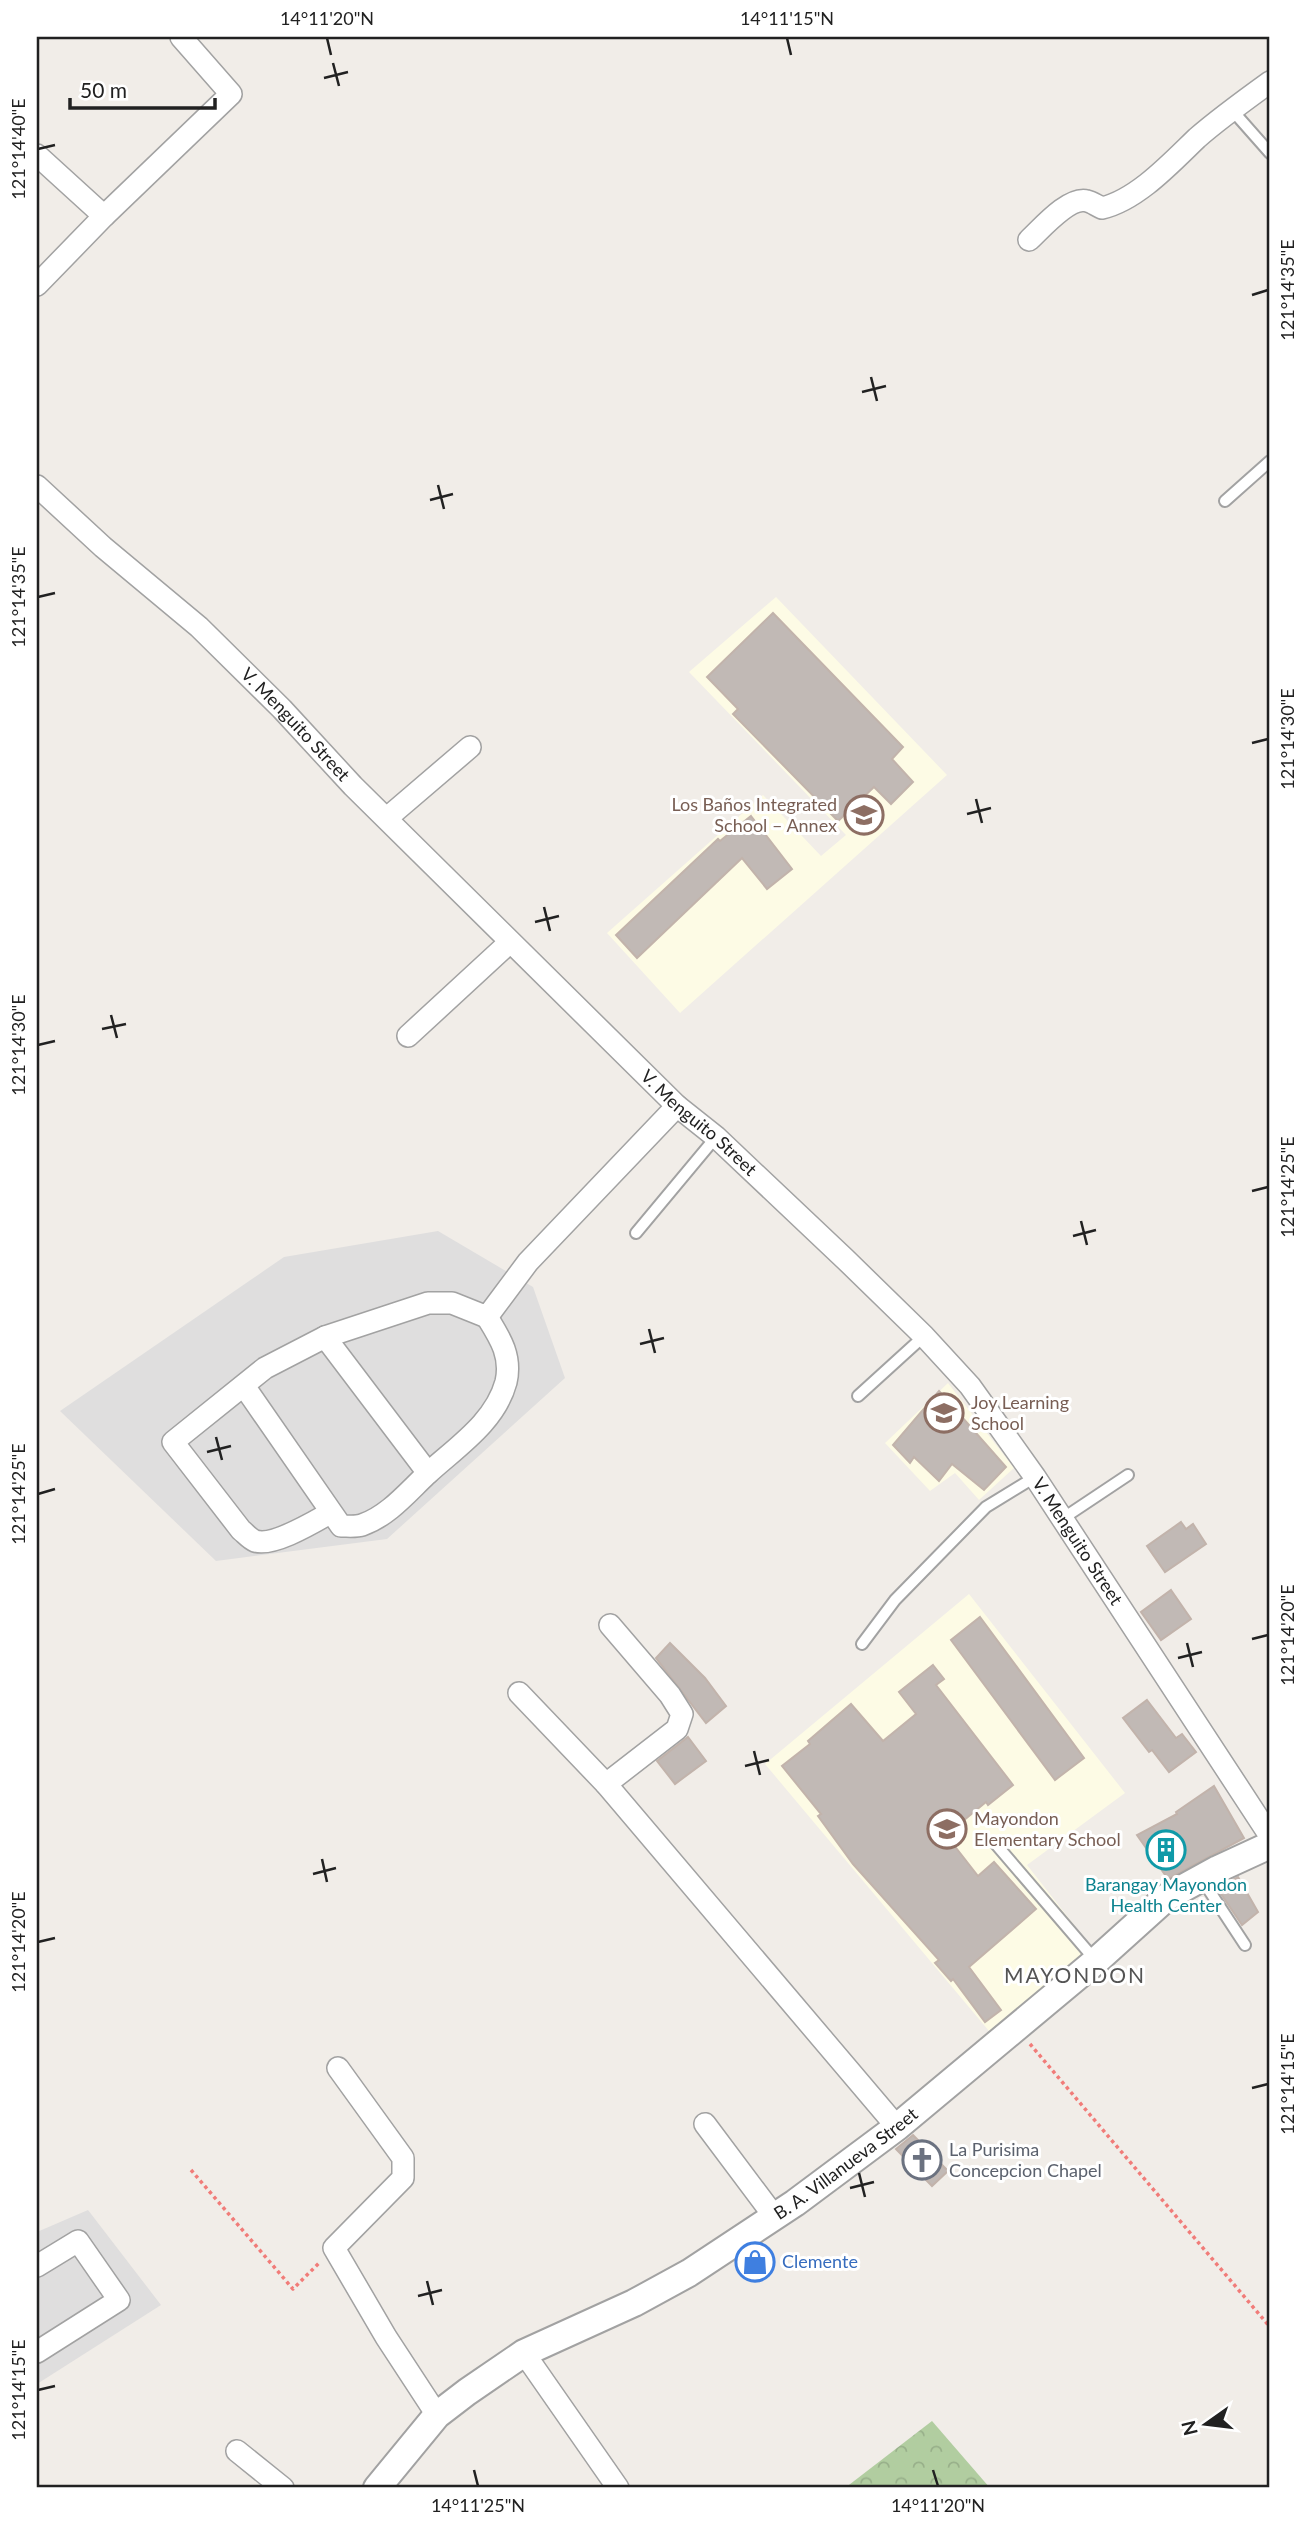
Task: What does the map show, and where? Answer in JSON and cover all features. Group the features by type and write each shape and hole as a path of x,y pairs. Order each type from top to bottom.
{"street":[{"path":"37,285 231,93 181,37"},
{"path":"1028,240 1062,209 1077,202 1085,200 1102,208 1118,204 1270,82"},
{"path":"37,155 104,216"},
{"name":"V. Menguito Street","path":"37,486 103,547 199,627 510,942 677,1106 716,1137 924,1336 970,1386 1035,1477 1270,1836"},
{"path":"387,818 470,747"},
{"path":"408,1036 510,942"},
{"path":"487,1317 528,1262 677,1106"},
{"path":"244,1386 341,1526 365,1524 392,1508 469,1438 491,1412 507,1379 508,1357 487,1317 452,1303 428,1303 325,1337 265,1368 173,1442 242,1530 254,1541 266,1542 289,1534 330,1513"},
{"path":"325,1337 428,1473"},
{"path":"606,1784 677,1729 682,1714 670,1695 610,1625"},
{"path":"519,1693 606,1784 897,2127"},
{"name":"B. A. Villanueva Street","path":"377,2488 437,2415 524,2353 689,2273 775,2216 897,2127 1096,1961 1167,1897 1270,1845"},
{"path":"338,2068 404,2158 403,2178 334,2248 386,2337 437,2415"},
{"path":"705,2124 775,2216"},
{"path":"37,2266 78,2241 119,2300 37,2353"},
{"path":"524,2353 618,2488"},
{"path":"237,2451 283,2488"}],"lane":[{"path":"1232,110 1270,153"},
{"path":"1225,501 1270,461"},
{"path":"636,1234 716,1137"},
{"path":"859,1396 924,1336"},
{"path":"1062,1519 1128,1475"},
{"path":"862,1644 895,1600 986,1507 1035,1477"},
{"path":"994,1842 1096,1961"},
{"path":"1201,1878 1245,1945"}],"path":[{"path":"1015,2026 1270,2327"},
{"path":"191,2169 293,2289 334,2248"}],"shaded area":[{"name":"Los Baños Integrated School – Annex","path":"776,597 947,775 680,1013 607,933 763,795 821,856 846,835 689,672"},
{"path":"438,1231 533,1287 565,1378 387,1539 216,1561 60,1411 284,1257"},
{"name":"Joy Learning School","path":"948,1383 1014,1468 979,1500 955,1473 930,1491 885,1443"},
{"name":"Mayondon Elementary School","path":"969,1594 1125,1793 1027,1865 1093,1949 989,2031 765,1764"},
{"path":"88,2210 161,2305 37,2384 37,2232"}],"green space":[{"path":"932,2421 990,2488 845,2488"}],"building":[{"path":"773,613 903,747 892,759 913,782 891,804 874,787 838,821 733,714 738,709 707,677"},
{"path":"751,816 792,869 767,889 742,858 637,958 616,935 718,839 720,841"},
{"name":"Joy Learning School","path":"939,1391 1006,1467 984,1490 952,1464 939,1481 914,1457 910,1463 893,1445"},
{"path":"1181,1522 1186,1529 1193,1524 1206,1544 1165,1572 1147,1546"},
{"path":"1171,1590 1191,1619 1161,1640 1141,1612"},
{"path":"980,1617 1084,1758 1055,1780 951,1640"},
{"path":"670,1643 705,1678 726,1706 706,1723 656,1658"},
{"path":"933,1665 944,1679 936,1685 1013,1785 988,1805 986,1802 946,1835 978,1876 994,1862 1036,1909 969,1967 1001,2010 985,2022 953,1979 951,1981 935,1963 939,1960 853,1864 818,1816 821,1814 782,1766 810,1744 808,1741 851,1704 883,1741 916,1714 899,1692"},
{"path":"1147,1700 1176,1738 1182,1734 1196,1752 1169,1772 1152,1750 1149,1752 1123,1718"},
{"path":"688,1737 706,1761 675,1784 657,1761"},
{"path":"1214,1786 1244,1838 1168,1879 1137,1835 1177,1814 1176,1812"},
{"path":"1238,1877 1258,1912 1242,1925 1217,1888"},
{"name":"La Purisima Concepcion Chapel","path":"913,2135 948,2171 932,2186 896,2149"}],"place":[{"name":"Los Baños Integrated School – Annex","path":"864,815"},
{"name":"Joy Learning School","path":"944,1413"},
{"name":"Mayondon Elementary School","path":"947,1829"},
{"name":"Barangay Mayondon Health Center","path":"1166,1850"},
{"name":"La Purisima Concepcion Chapel","path":"922,2160"},
{"name":"Clemente","path":"755,2262"}],"district":[{"name":"MAYONDON","path":"1075,1976"}]}
